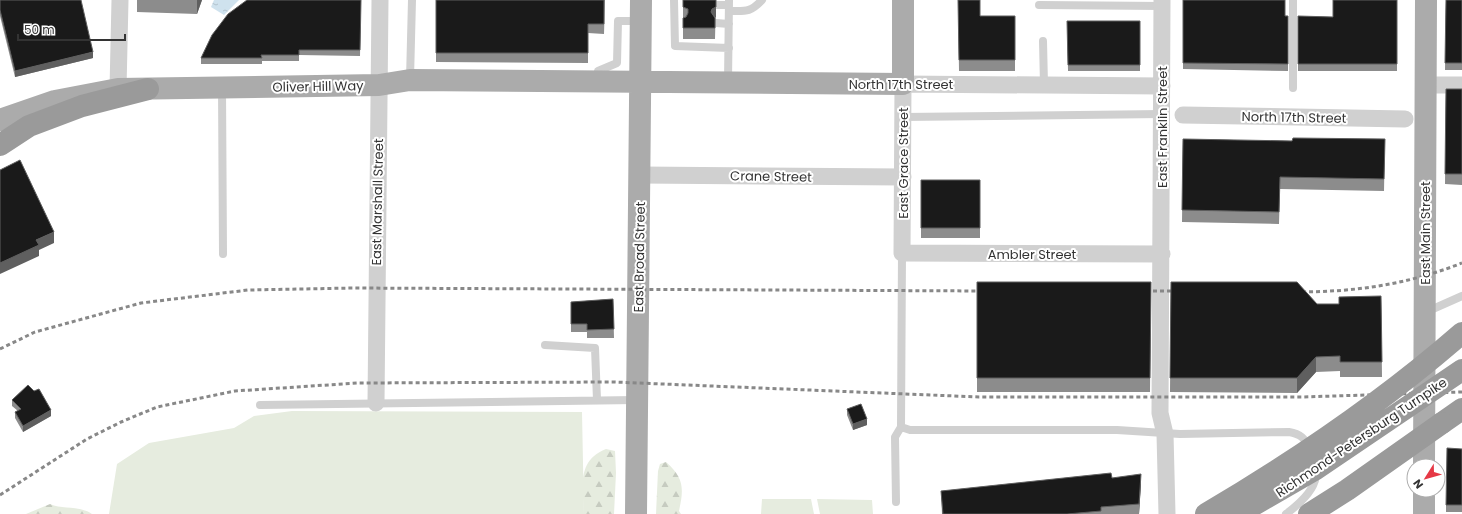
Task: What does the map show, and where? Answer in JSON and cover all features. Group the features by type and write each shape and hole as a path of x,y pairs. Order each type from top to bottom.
{"highway":[{"path":"0,144 29,126 82,106 148,89"},
{"path":"1206,514 1287,465 1342,427 1439,353 1462,333"},
{"name":"Richmond-Petersburg Turnpike","path":"1238,514 1316,469 1462,370"},
{"path":"1309,514 1347,490 1462,409"},
{"path":"1442,423 1462,413"}],"main road":[{"name":"East Grace Street","path":"903,0 903,84"},
{"name":"East Main Street","path":"1424,458 1426,0"},
{"name":"East Broad Street","path":"636,514 641,10"},
{"name":"Oliver Hill Way","path":"0,120 55,101 118,89 379,85 410,80 640,82"},
{"name":"North 17th Street","path":"640,82 903,84"},
{"path":"1424,498 1424,514"}],"street":[{"path":"118,89 120,0"},
{"name":"East Marshall Street","path":"376,403 380,0"},
{"name":"East Franklin Street","path":"1162,3 1162,254 1160,413 1165,434"},
{"name":"North 17th Street","path":"903,84 1162,86"},
{"name":"East Grace Street","path":"902,253 903,84"},
{"path":"1426,85 1462,85"},
{"name":"North 17th Street","path":"1183,115 1405,119"},
{"name":"Crane Street","path":"640,175 903,178"},
{"name":"Ambler Street","path":"902,253 1162,254"},
{"path":"1165,434 1167,514"}],"lane":[{"path":"410,80 412,0"},
{"path":"716,5 729,5 748,11 754,8 762,0"},
{"path":"1293,0 1293,88"},
{"path":"683,5 674,2 674,46 728,48"},
{"path":"1039,5 1162,3"},
{"path":"728,83 729,5"},
{"path":"598,82 598,71 617,63 618,22 641,10"},
{"path":"674,23 683,23"},
{"path":"716,24 729,24"},
{"path":"1043,41 1044,85"},
{"path":"222,88 223,254"},
{"path":"903,117 1162,114"},
{"path":"896,502 895,437 901,427 902,253"},
{"path":"1425,312 1462,296"},
{"path":"545,345 595,348 597,400"},
{"path":"260,404 637,400"},
{"path":"901,427 910,430 1116,430 1165,434 1298,433 1304,437 1316,456 1316,479 1309,492 1286,514"}],"green space":[{"path":"292,411 582,412 584,514 109,514 117,464 149,443 234,428 254,416"},
{"path":"606,449 615,451 616,473 614,514 584,514 583,476 590,461 596,454"},
{"path":"666,462 676,473 681,484 682,496 679,511 681,514 656,514 658,471 660,464"},
{"path":"762,499 811,499 814,514 761,514"},
{"path":"817,499 872,500 873,514 820,514"},
{"path":"50,504 60,507 82,509 92,514 26,514"}],"water":[{"path":"214,0 239,0 224,15 211,7"}],"building":[{"path":"0,0 81,0 93,52 15,71 0,10"},
{"path":"247,0 361,0 360,50 299,50 299,55 261,55 262,58 201,58 212,35 228,14"},
{"path":"436,0 604,0 604,24 588,24 588,53 436,53"},
{"path":"683,0 716,0 716,7 712,9 711,12 715,18 715,28 683,28 683,18 686,17 688,9 683,7"},
{"path":"958,0 980,0 980,16 1015,16 1015,60 959,60"},
{"path":"1183,0 1285,0 1285,16 1288,16 1288,64 1183,63"},
{"path":"1333,0 1397,0 1397,64 1298,64 1298,16 1333,17"},
{"path":"1446,0 1462,0 1462,63 1445,63"},
{"path":"1067,21 1140,21 1140,65 1068,65"},
{"path":"1446,89 1462,89 1462,174 1445,174"},
{"path":"1293,138 1385,139 1384,179 1280,177 1279,212 1182,210 1183,139 1292,141"},
{"path":"20,160 54,232 36,240 39,245 0,263 0,170"},
{"path":"921,180 980,180 980,228 921,228"},
{"path":"977,282 1151,282 1150,378 977,378"},
{"path":"1171,282 1297,282 1317,304 1339,304 1339,297 1381,296 1382,362 1340,362 1340,356 1316,357 1297,378 1170,378"},
{"path":"613,299 614,329 587,330 587,324 571,324 571,302"},
{"path":"28,385 34,391 39,389 51,410 23,426 15,412 21,409 12,400"},
{"path":"861,404 867,419 853,424 847,409"},
{"path":"1447,448 1462,449 1462,505 1446,505"},
{"path":"1111,473 1112,478 1141,474 1139,504 1101,507 1101,511 1067,514 943,514 941,491"}],"railway":[{"path":"1295,292 1339,291 1380,286 1421,277 1462,263"},
{"path":"0,349 35,332 141,303 248,290 354,288 987,291"},
{"path":"1139,291 1181,291"},
{"path":"0,495 87,439 121,422 157,407 235,391 358,383 614,382 979,397 1302,397 1462,392"}]}
